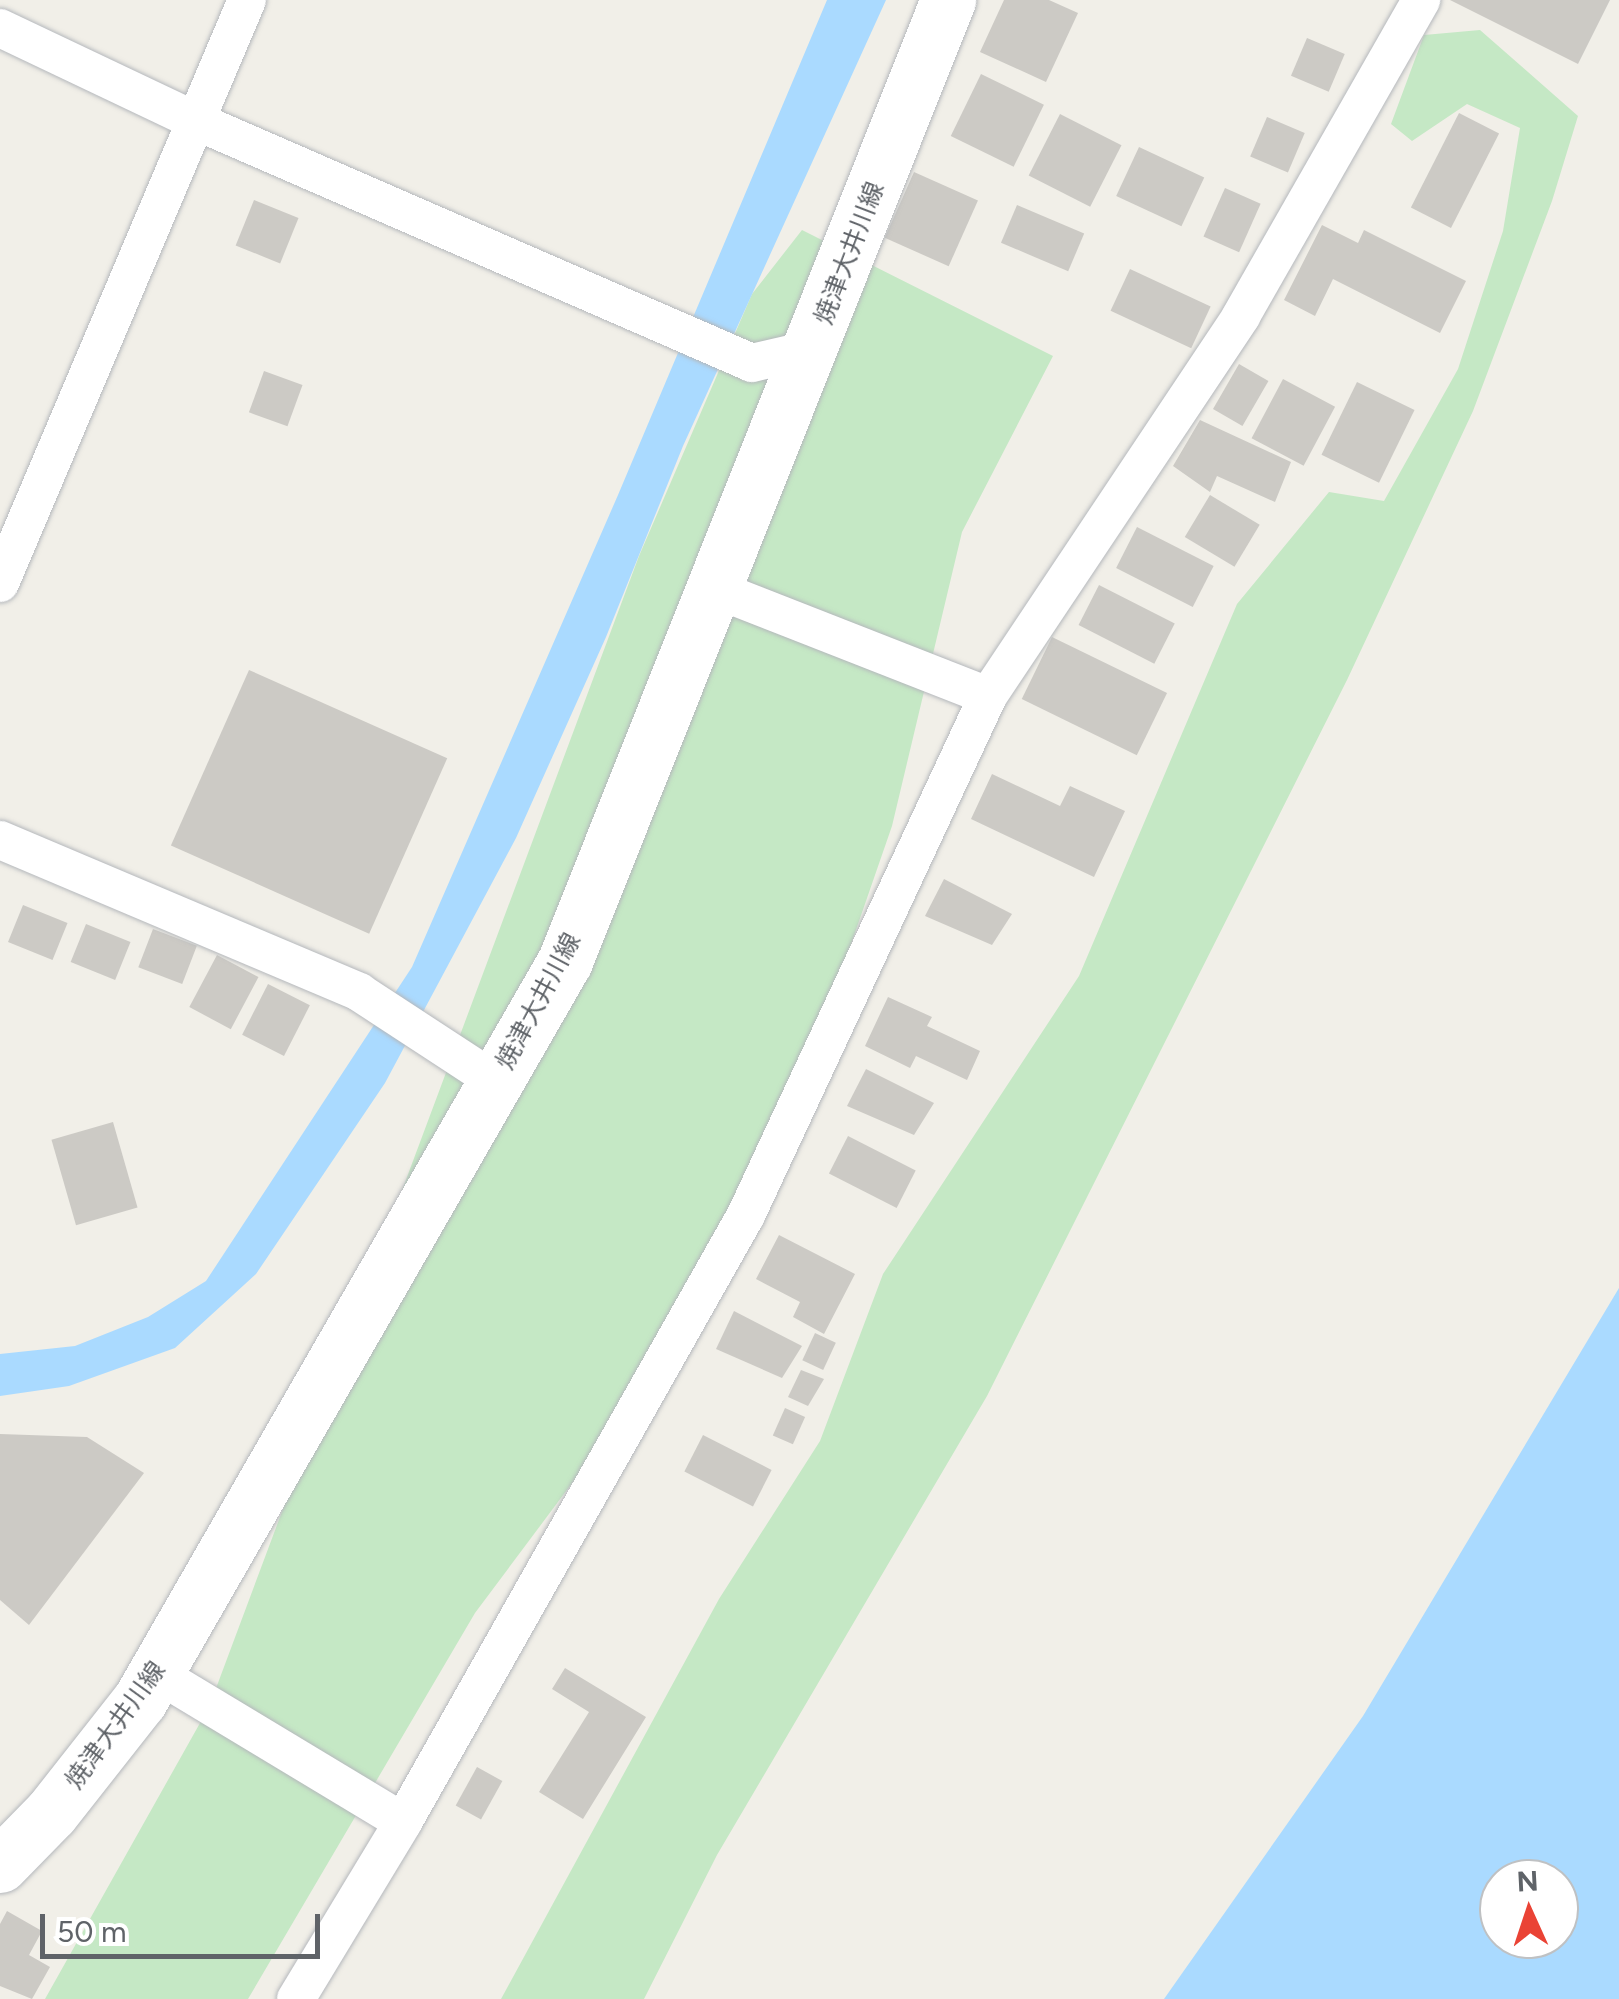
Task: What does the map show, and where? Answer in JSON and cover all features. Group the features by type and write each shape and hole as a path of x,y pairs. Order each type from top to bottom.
{"main road":[{"name":"焼津大井川線","path":"0,1865 51,1813 140,1700 565,961 948,0"}],"street":[{"path":"0,583 247,0"},
{"path":"296,1999 403,1822 746,1215 988,696 1241,316 1421,0"},
{"path":"0,28 196,121 752,363 812,349"},
{"path":"715,589 988,696"},
{"path":"0,840 359,992 495,1080"},
{"path":"156,1673 403,1822"}],"green space":[{"path":"1480,30 1578,116 1552,201 1473,411 1347,680 987,1396 717,1855 644,1999 501,1999 719,1599 820,1441 883,1274 1079,976 1237,604 1329,492 1384,501 1458,369 1503,231 1520,128 1467,104 1412,141 1391,124 1424,35"},
{"path":"802,230 1053,356 962,532 892,826 744,1253 475,1613 248,1999 45,1999 209,1707 639,556 752,294"}],"water":[{"path":"827,0 886,0 683,446 606,637 516,838 385,1083 256,1274 175,1348 69,1386 0,1396 0,1354 75,1346 148,1317 206,1281 412,967 618,495"},
{"path":"1619,1288 1619,1999 1164,1999 1363,1716"}],"building":[{"path":"1004,0 1049,0 1078,13 1046,82 980,52"},
{"path":"1450,0 1610,0 1578,64"},
{"path":"1307,38 1345,54 1329,92 1291,76"},
{"path":"981,74 1044,105 1014,167 951,136"},
{"path":"1459,113 1499,133 1451,228 1411,207"},
{"path":"1060,114 1121,145 1090,207 1029,175"},
{"path":"1267,117 1305,133 1288,173 1250,157"},
{"path":"1139,147 1204,177 1181,226 1116,196"},
{"path":"914,172 978,200 949,266 885,238"},
{"path":"1225,188 1261,204 1239,252 1203,236"},
{"path":"254,200 299,218 280,263 236,245"},
{"path":"1017,205 1084,234 1068,271 1001,243"},
{"path":"1322,225 1358,243 1364,230 1466,281 1440,333 1333,279 1315,316 1284,300"},
{"path":"1130,269 1211,307 1191,348 1111,311"},
{"path":"1239,364 1268,381 1242,426 1213,409"},
{"path":"264,371 303,385 287,426 249,412"},
{"path":"1283,379 1335,407 1304,466 1252,438"},
{"path":"1357,382 1415,410 1379,483 1321,455"},
{"path":"1200,420 1291,462 1275,502 1217,476 1210,492 1173,466"},
{"path":"1210,495 1260,525 1234,567 1185,537"},
{"path":"1137,527 1214,566 1193,607 1116,568"},
{"path":"1099,585 1175,624 1154,664 1079,625"},
{"path":"1052,637 1167,693 1137,755 1022,699"},
{"path":"249,670 447,758 369,934 171,845"},
{"path":"992,774 1060,806 1070,786 1125,811 1094,877 971,819"},
{"path":"944,879 1012,914 992,945 925,916"},
{"path":"23,905 68,923 53,960 8,942"},
{"path":"86,924 131,942 115,980 71,962"},
{"path":"153,929 197,946 182,984 138,967"},
{"path":"217,955 258,977 231,1029 189,1007"},
{"path":"268,984 310,1005 284,1056 242,1035"},
{"path":"888,997 932,1017 927,1026 980,1051 967,1080 916,1056 910,1068 865,1046"},
{"path":"866,1069 934,1103 914,1135 847,1106"},
{"path":"113,1122 138,1208 76,1225 51,1140"},
{"path":"848,1136 916,1171 897,1208 829,1173"},
{"path":"779,1235 855,1274 824,1334 793,1317 800,1302 756,1279"},
{"path":"734,1311 802,1346 782,1378 716,1349"},
{"path":"815,1333 836,1343 823,1370 802,1360"},
{"path":"801,1370 824,1379 808,1406 788,1397"},
{"path":"785,1408 805,1417 793,1444 773,1435"},
{"path":"0,1434 87,1437 144,1473 29,1625 0,1600"},
{"path":"703,1435 772,1470 753,1506 684,1472"},
{"path":"565,1668 646,1717 583,1819 539,1792 589,1712 552,1689"},
{"path":"477,1767 502,1781 481,1820 456,1805"},
{"path":"7,1911 42,1931 29,1955 50,1967 32,1999 0,1986 0,1924"}]}
